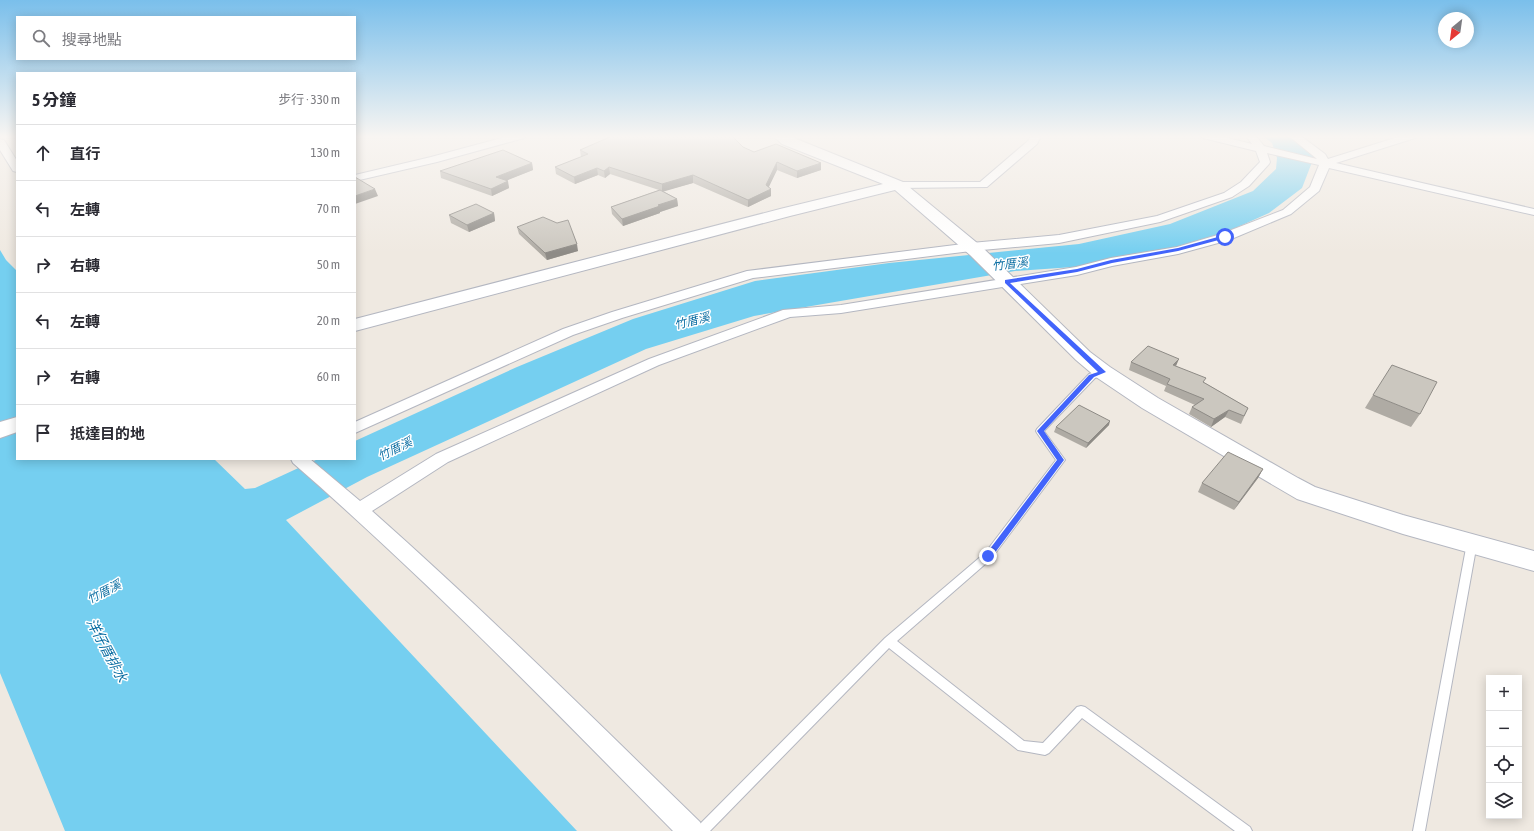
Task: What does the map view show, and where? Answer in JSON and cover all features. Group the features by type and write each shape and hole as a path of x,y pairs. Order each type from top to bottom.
{"street":[{"path":"356,178 369,175"},
{"path":"874,175 898,185 974,249 1006,282 1103,372 1150,403 1288,484 1306,493 1403,524 1534,560"},
{"path":"356,325 786,212 898,185 984,185 996,175"},
{"path":"356,428 568,332 617,315 752,274 1059,238 1160,219 1228,196 1245,184 1253,175"},
{"path":"360,510 442,458 654,362 788,313 841,309 934,295 1077,271 1111,262 1178,250 1225,237 1287,212 1315,189 1320,175"},
{"path":"1375,175 1534,212"},
{"path":"0,430 16,424"},
{"path":"300,460 360,510 534,675 690,831"}],"lane":[{"path":"701,831 889,641 988,556 1060,460 1040,431 1092,376 1103,372"},
{"path":"1420,831 1472,542"},
{"path":"889,641 1022,746 1045,749 1081,711 1246,831"}],"water":[{"path":"1270,175 1307,175 1302,188 1269,213 1211,239 1163,251 1088,266 1015,271 754,316 646,349 367,477 286,520 577,831 65,831 0,673 0,250 6,260 16,270 16,460 215,460 245,489 255,488 316,460 356,460 356,441 517,367 633,319 755,281 889,263 1079,244 1170,224 1253,191"}],"building":[{"path":"451,175 502,175 496,177 508,181 491,189"},
{"path":"570,175 580,175 574,177"},
{"path":"633,175 771,175 766,185 771,189 748,200 693,175 662,184"},
{"path":"356,178 375,189 356,196"},
{"path":"660,190 677,199 622,219 611,207"},
{"path":"476,204 494,213 467,225 449,215"},
{"path":"543,217 557,223 568,220 577,244 545,253 517,227"},
{"path":"1148,346 1179,359 1173,365 1206,378 1203,382 1248,408 1244,416 1229,410 1214,419 1192,407 1204,399 1167,384 1170,379 1131,362"},
{"path":"1392,365 1437,382 1420,414 1373,395"},
{"path":"1079,405 1110,421 1088,443 1056,427"},
{"path":"1228,452 1263,469 1239,502 1202,483"}],"route":[{"path":"988,556 1060,460 1040,431 1092,376 1103,372 1083,356 1006,282 1077,271 1111,262 1178,250 1225,237"}],"water label":[{"name":"竹厝溪","path":"1010,264"},
{"name":"竹厝溪","path":"692,321"},
{"name":"竹厝溪","path":"395,449"},
{"name":"竹厝溪","path":"104,592"},
{"name":"洋仔厝排水","path":"107,650"}]}
